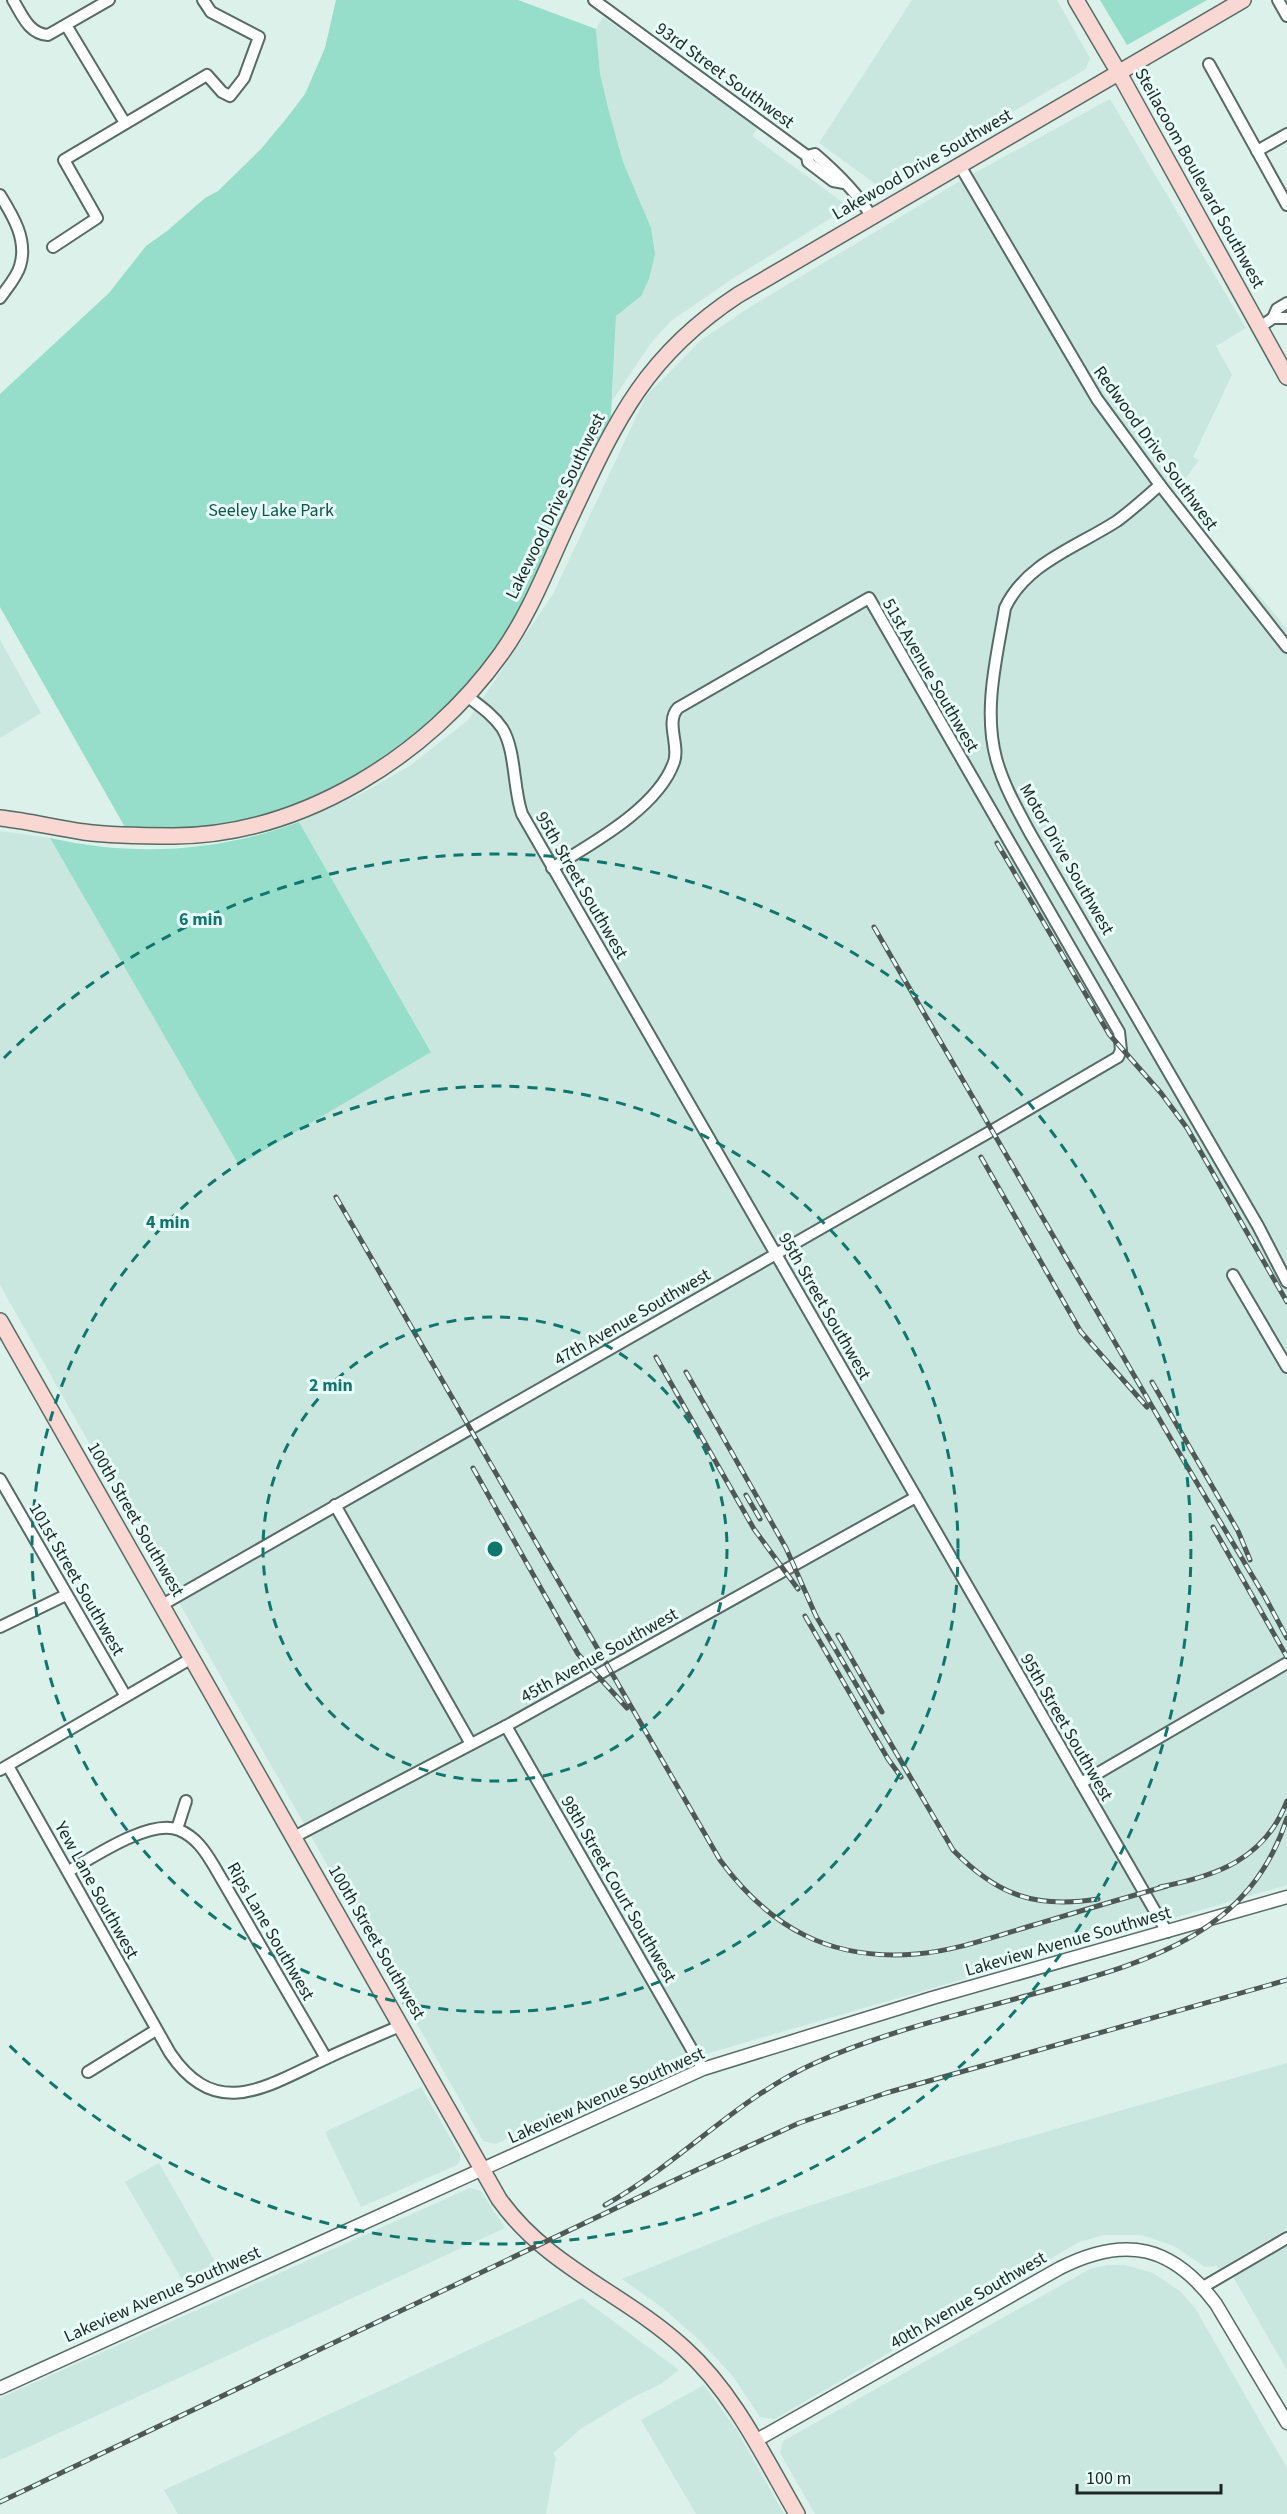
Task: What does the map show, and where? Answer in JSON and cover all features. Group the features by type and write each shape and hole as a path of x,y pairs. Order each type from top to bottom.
{"main road":[{"name":"Steilacoom Boulevard Southwest","path":"1076,0 1119,73 1287,377"},
{"name":"Lakewood Drive Southwest","path":"0,818 86,832 130,836 176,836 222,831 265,822 331,797 375,774 419,742 467,696 501,653 516,630 610,434 632,397 657,364 687,333 720,307 959,164 1243,0"},
{"name":"100th Street Southwest","path":"0,1321 482,2169 513,2219 540,2246 642,2315 685,2348 730,2401 797,2514"}],"street":[{"path":"14,0 30,27 41,35 48,35 109,0"},
{"path":"53,247 97,218 64,160 207,75 222,92 230,96 243,78 259,37 211,12 203,0"},
{"name":"93rd Street Southwest","path":"594,0 807,156 815,154 839,174 872,216"},
{"path":"1278,0 1287,16"},
{"path":"66,25 125,123"},
{"path":"1209,64 1287,205"},
{"path":"1257,151 1287,134"},
{"name":"Redwood Drive Southwest","path":"959,164 1097,399 1160,485 1287,648"},
{"path":"0,195 20,235 21,254 21,265 0,298"},
{"path":"1260,327 1273,318 1277,309 1287,303"},
{"path":"1273,318 1287,318"},
{"name":"Motor Drive Southwest","path":"1160,485 1118,520 1026,576 1012,592 1005,608 990,715 996,757 1006,785 1030,833 1258,1226 1287,1282"},
{"name":"51st Avenue Southwest","path":"552,868 627,819 661,783 674,761 676,751 672,723 678,708 869,598 1119,1032 1121,1050 1118,1057"},
{"name":"95th Street Southwest","path":"467,696 490,714 505,734 522,814 1167,1932"},
{"name":"47th Avenue Southwest","path":"162,1605 1118,1057"},
{"path":"1233,1275 1287,1367"},
{"name":"101st Street Southwest","path":"0,1479 125,1695"},
{"name":"45th Avenue Southwest","path":"294,1837 507,1726 916,1497"},
{"path":"334,1505 471,1744"},
{"path":"0,1627 66,1595"},
{"path":"4,1768 125,1695 192,1658"},
{"path":"1081,1783 1287,1663"},
{"name":"98th Street Court Southwest","path":"507,1726 703,2069"},
{"name":"Yew Lane Southwest","path":"4,1768 69,1871 177,2064 205,2086 227,2092 254,2091 402,2025"},
{"path":"69,1871 130,1836 177,1829 186,1801"},
{"name":"Rips Lane Southwest","path":"177,1829 201,1845 326,2058"},
{"name":"Lakeview Avenue Southwest","path":"0,2388 703,2069 932,1998 1287,1897"},
{"path":"88,2072 156,2030"},
{"path":"1203,2287 1287,2238"},
{"name":"40th Avenue Southwest","path":"755,2441 1081,2257 1103,2250 1145,2251 1174,2263 1188,2272 1216,2304 1287,2423"}],"shaded area":[{"path":"912,0 1057,0 1090,58 1086,69 881,188 819,143"},
{"path":"603,17 758,127 752,136 849,207 732,279 671,321 651,343 612,401 618,276 596,29"},
{"path":"1110,99 1246,328 1216,346 1232,375 1193,457 1199,460 1174,494 1287,629 1287,1885 668,2065 496,2144 483,2141 0,1285 0,831 50,838 239,1164 431,1051 299,822 361,794 411,765 468,720 553,594 646,396 701,340 750,307 960,181"},
{"path":"0,640 41,713 0,738"},
{"path":"1287,2063 1287,2229 1219,2269 1217,2266 1205,2267 1174,2246 1142,2235 1104,2235 1079,2242 775,2419 760,2417 732,2375 699,2340 663,2308 622,2279 776,2217 944,2161"},
{"path":"421,2087 460,2155 460,2161 457,2165 361,2207 325,2132"},
{"path":"159,2163 221,2272 187,2288 125,2182"},
{"path":"470,2188 481,2191 505,2228 0,2460 0,2398"},
{"path":"1287,2244 1287,2370 1232,2275"},
{"path":"1107,2265 1125,2265 1153,2273 1180,2291 1195,2308 1287,2468 1287,2514 815,2514 780,2453 783,2441 1090,2269"},
{"path":"582,2298 679,2370 661,2384 630,2399 582,2428 553,2453 556,2458 546,2514 178,2514 164,2490"},
{"path":"704,2385 736,2429 784,2514 696,2514 641,2420"}],"green space":[{"name":"Seeley Lake Park","path":"336,0 518,0 596,29 600,74 609,112 623,162 651,228 655,254 649,279 641,296 616,316 610,434 528,608 467,696 375,774 265,822 130,836 0,607 0,394 109,293 146,246 205,198 218,191 261,149 305,94 325,48"},
{"path":"1100,0 1207,0 1127,45"},
{"path":"299,822 431,1052 239,1165 50,838 113,848 176,848 237,840"}],"railway":[{"path":"997,843 1109,1034 1161,1093 1187,1128 1287,1302"},
{"path":"874,927 1287,1638"},
{"path":"981,1157 1081,1332 1147,1407"},
{"path":"336,1197 720,1860 739,1884 760,1904 781,1921 804,1935 829,1945 856,1952 885,1955 916,1954 972,1944 1167,1886"},
{"path":"656,1357 754,1529 798,1589"},
{"path":"686,1372 786,1548 816,1616 953,1850 985,1878 1018,1895 1055,1902 1098,1899"},
{"path":"1152,1382 1238,1531 1250,1560"},
{"path":"473,1468 578,1654 627,1708"},
{"path":"746,1495 760,1519"},
{"path":"1213,1527 1287,1657"},
{"path":"805,1616 888,1759 901,1777"},
{"path":"838,1635 882,1712"},
{"path":"1160,1887 1201,1877 1237,1862 1266,1837 1278,1821 1287,1801"},
{"path":"605,2205 632,2189 760,2094 815,2063 897,2032 1118,1969 1155,1955 1189,1938 1220,1917 1247,1891 1270,1858 1287,1818"},
{"path":"0,2502 799,2123 886,2093 1287,1980"}]}
